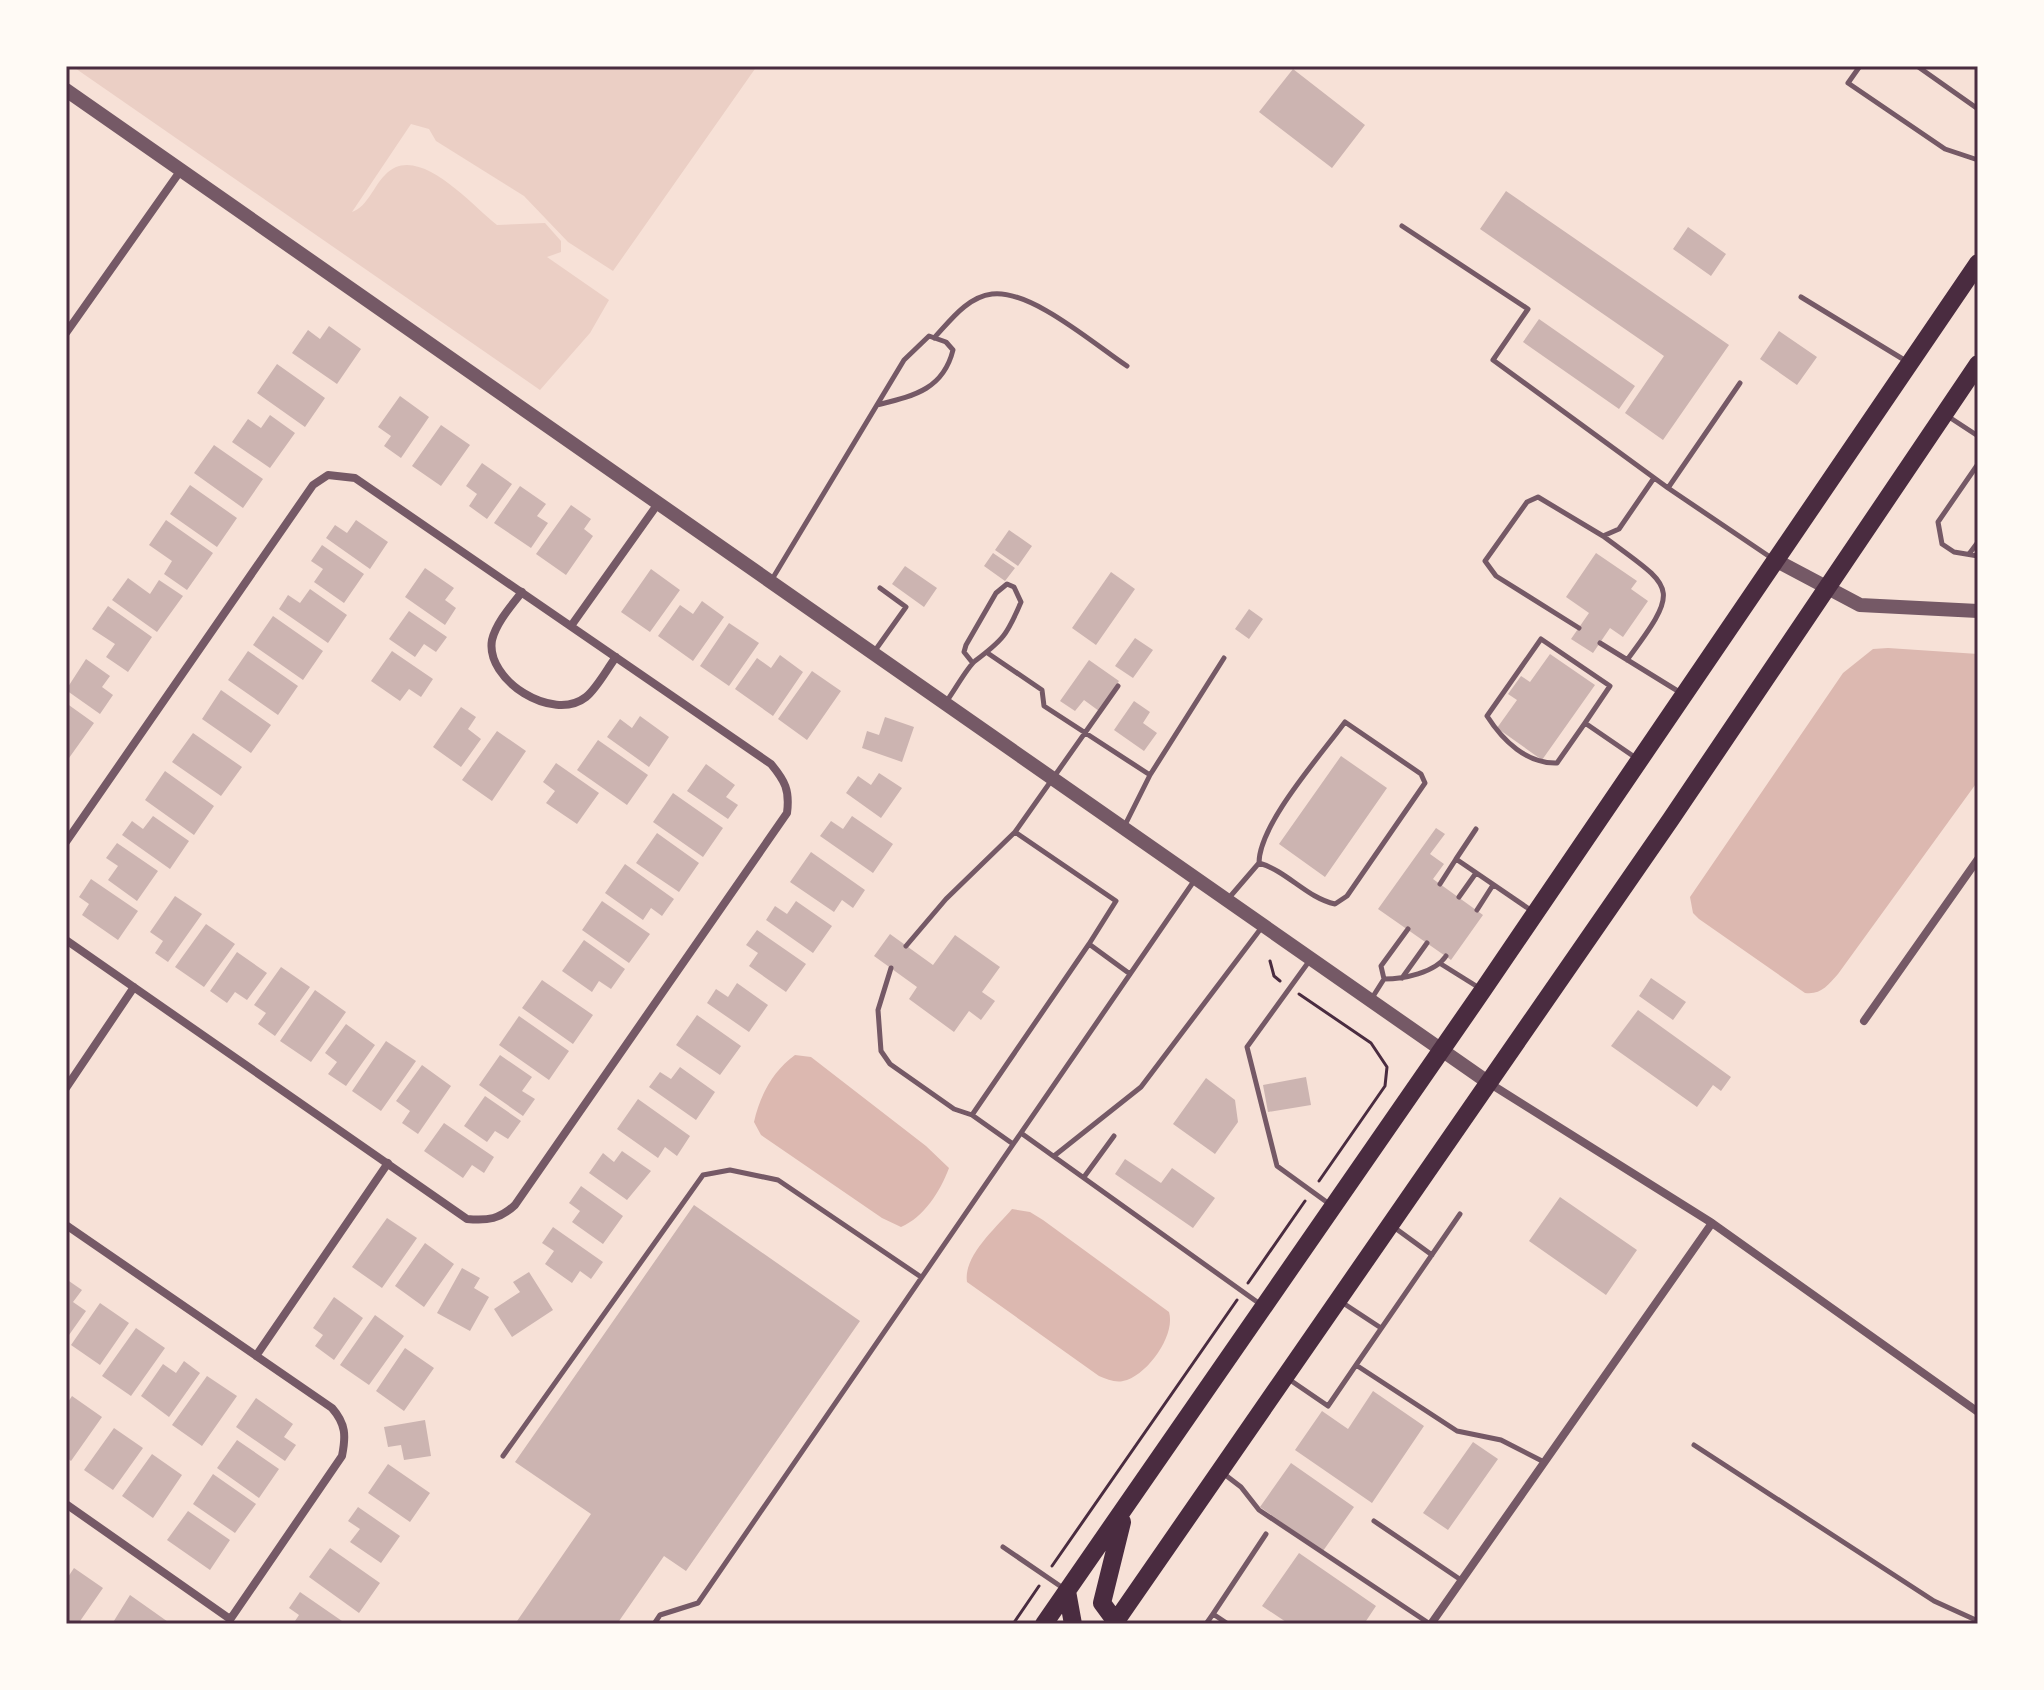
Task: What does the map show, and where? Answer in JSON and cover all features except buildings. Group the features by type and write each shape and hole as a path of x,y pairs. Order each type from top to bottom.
{"highway":[{"path":"1044,1624 1686,696 1978,263"},
{"path":"1126,1507 1102,1603 1116,1623 1489,1083 1978,364"},
{"path":"1067,1591 1073,1624"}],"street":[{"path":"66,90 1442,1051 1712,1223 1978,1412"},
{"path":"66,332 181,170"},
{"path":"66,842 313,485 328,475 355,478 522,592 771,764 785,781 790,794 787,813 525,1192 505,1215 487,1221 467,1219 66,940"},
{"path":"571,626 657,505"},
{"path":"1777,561 1860,605 1978,611"},
{"path":"522,592 501,620 492,640 493,661 504,677 546,705 564,706 585,698 616,657"},
{"path":"1864,1021 1978,859"},
{"path":"66,1088 134,987"},
{"path":"256,1356 388,1163"},
{"path":"1431,1624 1712,1223"},
{"path":"66,1225 332,1408 343,1420 346,1438 342,1456 228,1622 66,1504"}],"lane":[{"path":"1860,66 1848,83 1945,149 1978,160"},
{"path":"1917,66 1978,109"},
{"path":"1402,226 1528,309 1493,360 1668,488 1777,561"},
{"path":"934,338 963,306 993,293 1029,301 1127,366"},
{"path":"1801,297 1910,363"},
{"path":"770,582 904,360 929,336 946,342 953,350 948,371 917,395 877,405"},
{"path":"1668,488 1740,383"},
{"path":"1945,414 1978,436"},
{"path":"1978,464 1938,522 1942,544 1954,552 1978,556"},
{"path":"1603,536 1619,529 1654,478"},
{"path":"1579,628 1496,576 1485,561 1527,502 1538,497 1603,536 1662,585 1666,600 1657,620 1627,660"},
{"path":"1969,554 1978,542"},
{"path":"945,703 972,662 989,654 1009,630 1021,602 1014,587 1007,584 996,593 966,645 964,652 972,662"},
{"path":"874,653 906,607 880,588"},
{"path":"1541,639 1610,686 1585,723 1557,763 1539,764 1499,736 1487,716 1541,639"},
{"path":"1600,643 1686,696"},
{"path":"989,654 1042,690 1044,706 1150,775"},
{"path":"1123,827 1150,775 1224,658"},
{"path":"906,946 946,899 1015,832 1118,686"},
{"path":"1228,900 1259,863 1259,848 1284,807 1345,722 1421,774 1425,783 1347,896 1335,904 1325,902 1272,867 1259,863"},
{"path":"1585,723 1641,761"},
{"path":"1440,884 1476,829"},
{"path":"972,1115 1116,901 1015,832"},
{"path":"1456,859 1536,914"},
{"path":"1459,897 1476,873"},
{"path":"654,1624 660,1615 698,1603 1196,877"},
{"path":"1477,910 1493,885"},
{"path":"1054,1156 1141,1087 1263,925"},
{"path":"1370,1000 1384,979 1381,966 1408,929"},
{"path":"1402,979 1427,943"},
{"path":"1089,944 1130,974"},
{"path":"1384,979 1402,979 1441,964 1446,956"},
{"path":"1310,959 1247,1047 1277,1166 1333,1207"},
{"path":"1441,964 1483,990"},
{"path":"891,968 878,1010 881,1051 890,1064 1013,1144"},
{"path":"1021,1133 1264,1307"},
{"path":"1084,1177 1114,1136"},
{"path":"503,1456 703,1175 730,1170 778,1180 921,1277"},
{"path":"1285,1378 1328,1406 1460,1214"},
{"path":"1390,1225 1432,1255"},
{"path":"1339,1301 1382,1328"},
{"path":"1356,1365 1457,1431 1501,1440 1545,1462"},
{"path":"1694,1445 1934,1601 1978,1621"},
{"path":"1221,1471 1241,1487 1259,1510 1431,1624"},
{"path":"1374,1521 1462,1580"},
{"path":"1206,1624 1266,1534"},
{"path":"1003,1547 1067,1591"},
{"path":"1213,1614 1228,1624"}],"shaded area":[{"path":"72,66 757,66 613,271 568,242 524,196 436,141 429,129 411,124 352,212 366,201 385,175 398,167 412,166 443,179 497,225 545,223 561,241 561,252 547,257 609,300 590,333 540,390"},
{"path":"1873,649 1978,654 1978,781 1838,974 1820,991 1805,993 1699,919 1693,913 1690,897 1843,673"},
{"path":"795,1055 811,1057 926,1146 949,1168 930,1203 909,1223 901,1227 882,1218 761,1135 754,1122 760,1102 768,1084"},
{"path":"1012,1209 1030,1212 1043,1220 1169,1312 1170,1321 1164,1343 1150,1363 1132,1378 1120,1381 1099,1376 967,1282 967,1272 975,1252"}]}
